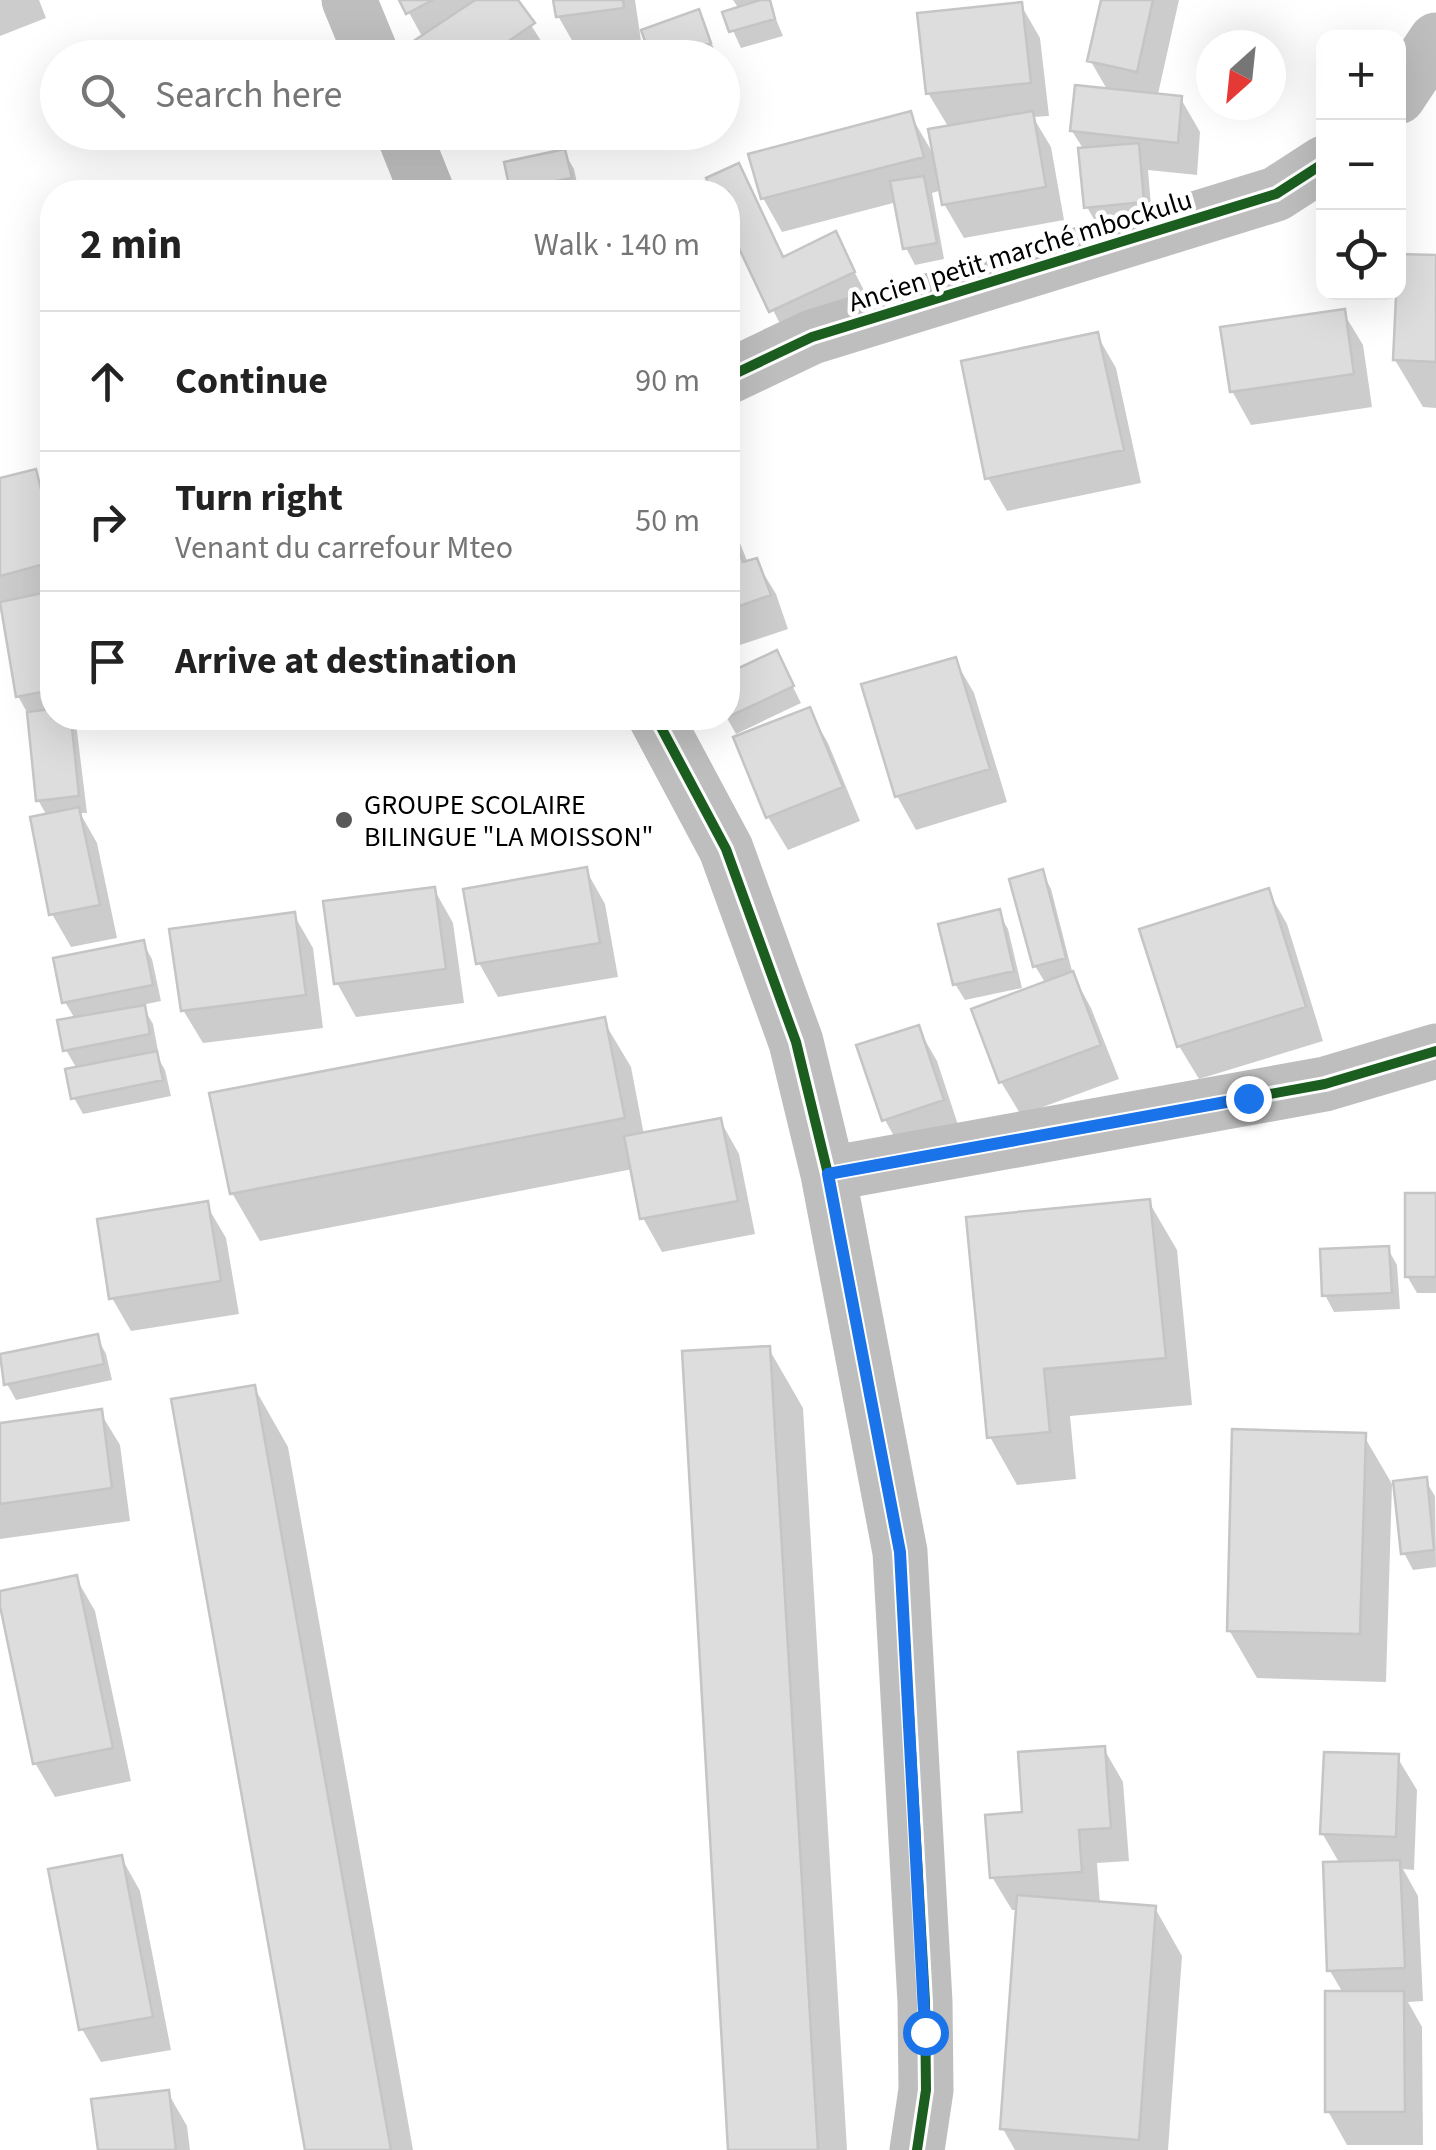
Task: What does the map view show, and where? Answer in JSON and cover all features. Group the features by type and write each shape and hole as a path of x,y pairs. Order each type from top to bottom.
{"street":[{"path":"349,0 366,40"},
{"path":"1406,85 1436,40"},
{"path":"410,150 422,180"},
{"name":"Ancien petit marché mbockulu","path":"740,372 812,337 1276,194 1316,168"},
{"path":"662,730 726,850 796,1042 828,1174 900,1552 925,2002 926,2090 917,2150"},
{"path":"828,1174 1325,1084 1436,1051"}],"building":[{"path":"399,0 433,0 406,14"},
{"path":"475,0 518,0 535,23 510,40 415,40"},
{"path":"553,0 623,0 624,8 556,17"},
{"path":"770,0 775,19 729,32 722,12"},
{"path":"1101,0 1153,0 1137,72 1087,61"},
{"path":"1022,2 1031,83 926,94 917,13"},
{"path":"699,9 710,40 645,40 641,30"},
{"path":"1075,85 1182,96 1178,143 1070,131"},
{"path":"911,111 924,157 761,199 748,154"},
{"path":"1033,111 1046,187 942,205 928,129"},
{"path":"1139,143 1144,202 1084,208 1078,148"},
{"path":"565,150 572,178 508,180 504,162"},
{"path":"739,163 783,257 836,231 855,272 769,312 740,250 740,180 706,178"},
{"path":"924,176 937,243 903,249 890,181"},
{"path":"1406,254 1436,255 1436,362 1393,360 1396,300 1406,300"},
{"path":"1345,309 1354,374 1230,392 1220,327"},
{"path":"1098,332 1124,450 985,479 961,361"},
{"path":"36,469 40,485 40,565 0,576 0,478"},
{"path":"740,553 743,562 757,558 771,595 740,606"},
{"path":"40,594 40,692 16,697 0,602"},
{"path":"777,650 794,686 740,711 740,667"},
{"path":"956,657 990,769 895,797 861,684"},
{"path":"810,707 843,787 766,818 733,737"},
{"path":"40,710 40,730 72,730 79,796 36,801 27,712"},
{"path":"79,807 100,905 49,915 30,817"},
{"path":"587,867 600,943 476,964 463,889"},
{"path":"1043,869 1066,958 1033,967 1009,879"},
{"path":"435,887 446,969 334,984 323,901"},
{"path":"1269,888 1306,1007 1177,1047 1139,929"},
{"path":"1000,909 1014,971 953,985 938,924"},
{"path":"295,912 306,995 181,1011 169,929"},
{"path":"144,940 153,985 62,1003 53,958"},
{"path":"1073,971 1101,1045 999,1083 971,1009"},
{"path":"145,1005 150,1034 63,1051 57,1020"},
{"path":"605,1017 625,1118 230,1194 209,1093"},
{"path":"919,1025 944,1100 882,1121 856,1045"},
{"path":"157,1051 163,1080 71,1099 65,1069"},
{"path":"721,1118 738,1201 640,1219 624,1136"},
{"path":"1405,1193 1436,1193 1436,1277 1405,1277"},
{"path":"1150,1199 1166,1358 1044,1369 1050,1432 987,1438 966,1217"},
{"path":"208,1201 221,1281 109,1299 97,1219"},
{"path":"1389,1246 1392,1293 1322,1296 1320,1249"},
{"path":"98,1334 104,1364 4,1385 0,1354"},
{"path":"770,1346 818,2150 728,2150 682,1351"},
{"path":"255,1385 391,2150 305,2150 171,1399"},
{"path":"102,1409 112,1488 0,1504 0,1423"},
{"path":"1232,1429 1366,1433 1360,1634 1227,1631"},
{"path":"1427,1477 1434,1550 1401,1554 1393,1481"},
{"path":"77,1575 113,1748 33,1764 0,1591"},
{"path":"1105,1746 1111,1828 1079,1830 1082,1872 990,1878 985,1815 1022,1812 1018,1752"},
{"path":"1324,1752 1399,1754 1396,1837 1320,1834"},
{"path":"122,1855 153,2017 79,2030 48,1869"},
{"path":"1400,1860 1405,1968 1327,1971 1323,1862"},
{"path":"1017,1895 1156,1906 1139,2140 1000,2129"},
{"path":"1325,1991 1404,1991 1405,2112 1325,2112"},
{"path":"169,2090 176,2150 98,2150 91,2099"}],"cycle path":[{"path":"740,371 812,337 1276,194 1316,168"},
{"path":"662,730 726,849 796,1042 828,1174 900,1552 925,2002 926,2090 917,2150"},
{"path":"828,1174 1325,1084 1436,1051"}],"place":[{"name":"GROUPE SCOLAIRE BILINGUE \"LA MOISSON\"","path":"344,820"}],"route":[{"path":"925,2032 900,1552 828,1174 1248,1098"}]}
